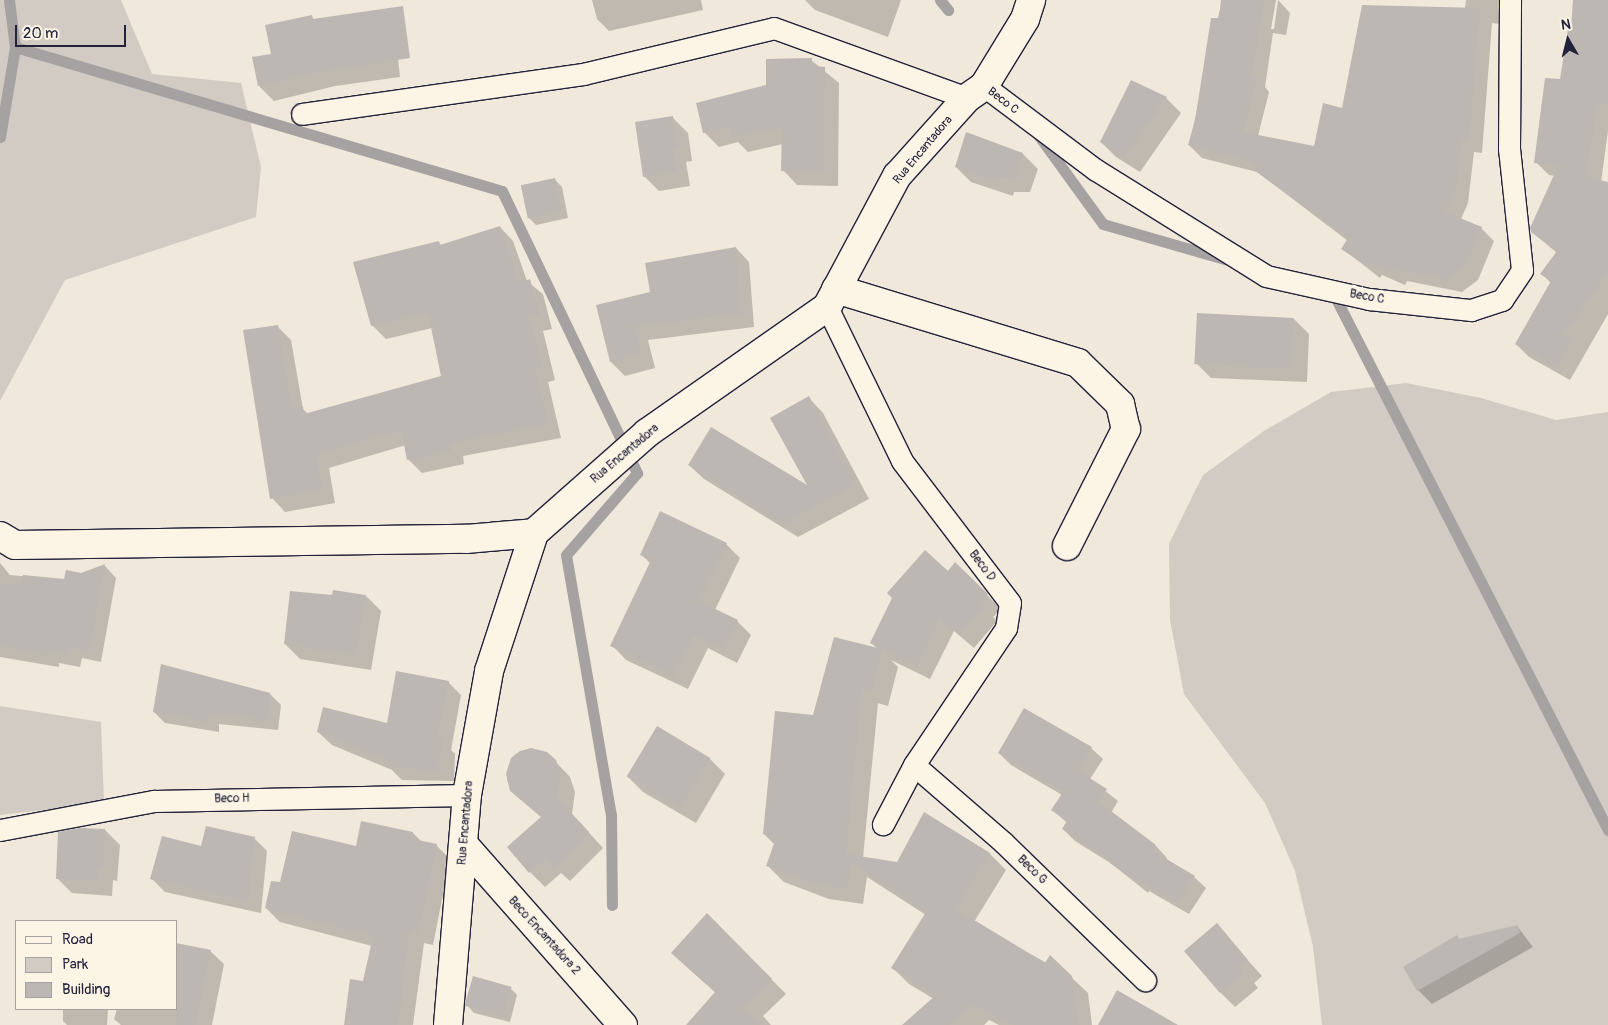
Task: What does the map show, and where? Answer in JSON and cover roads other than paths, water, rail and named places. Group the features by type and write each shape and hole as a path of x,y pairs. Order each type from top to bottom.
{"street":[{"name":"Rua Encantadora","path":"448,1025 465,846 467,795 490,671 534,533 647,433 832,298 897,176 975,92 1024,18 1031,0"},
{"path":"832,298 1078,363 1120,404 1126,429 1067,546"},
{"path":"0,536 15,545 466,538 534,533"},
{"name":"Beco Encantadora 2","path":"465,846 624,1025"}],"lane":[{"name":"Beco C","path":"302,114 583,74 774,28 975,92 1266,276 1369,299 1471,310 1502,300 1522,270 1509,149 1510,0"},
{"name":"Beco D","path":"832,298 902,461 1010,603 1006,628 914,765 883,824"},
{"name":"Beco G","path":"914,765 1004,843 1145,980"},
{"name":"Beco H","path":"0,830 154,801 467,795"}],"waterway":[{"path":"0,137 15,47 9,0"},
{"path":"940,0 948,10"},
{"path":"15,47 502,191 637,473 566,555 611,815 612,905"},
{"path":"1039,136 1103,224 1228,260"},
{"path":"1332,291 1608,830"}]}
